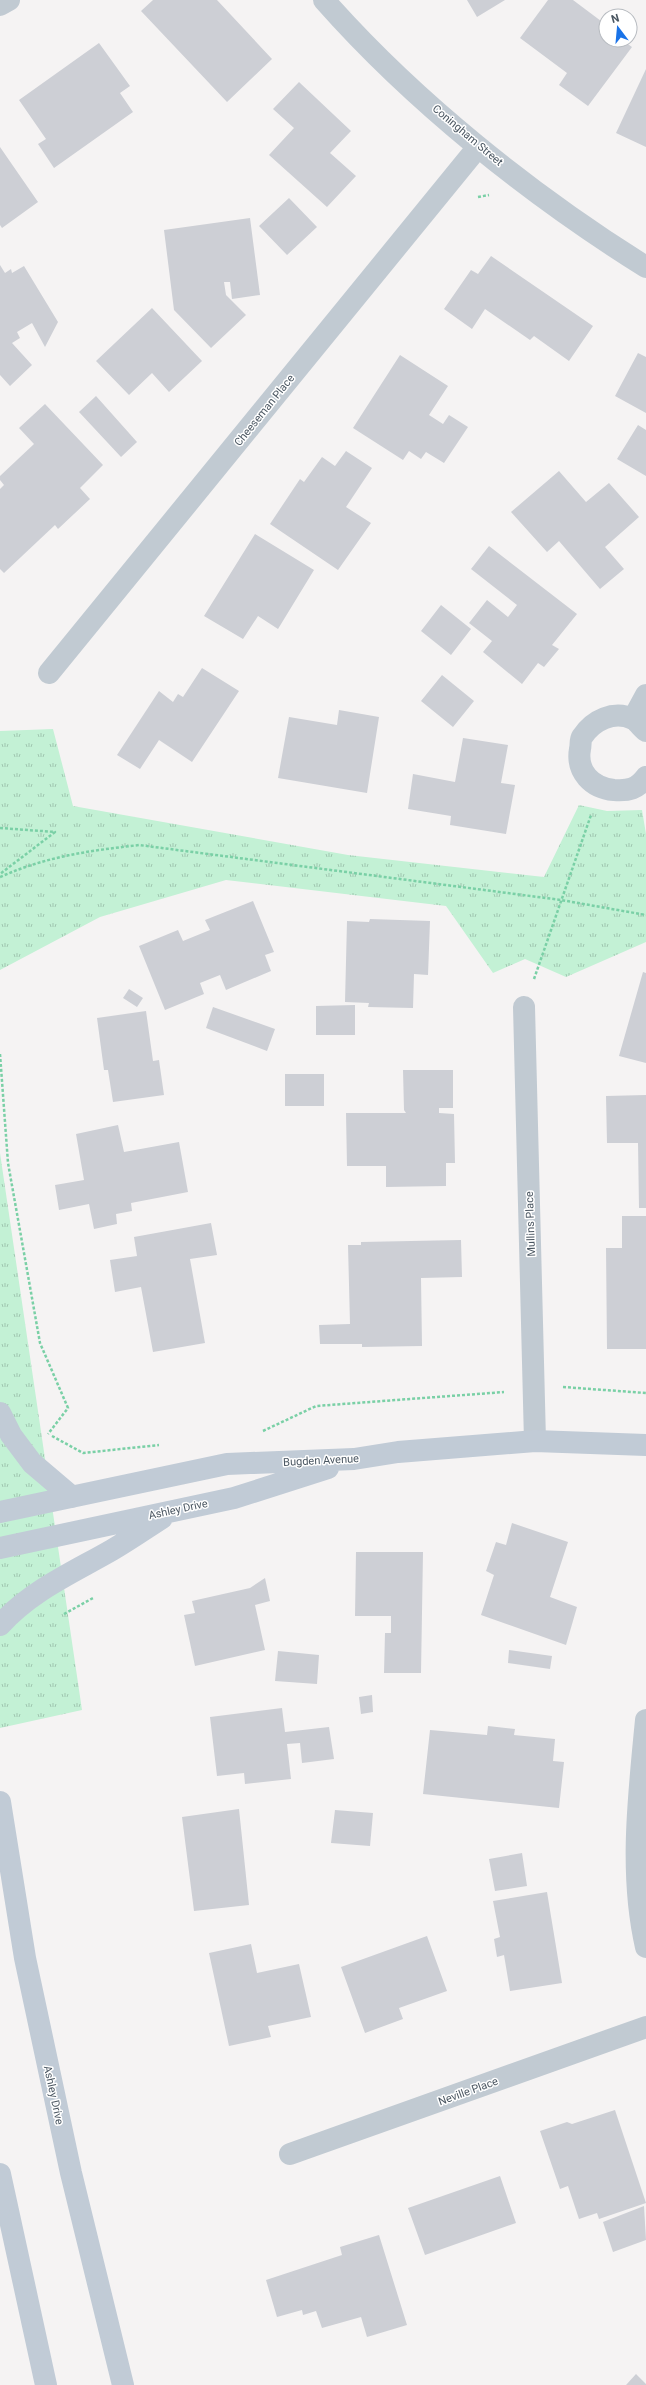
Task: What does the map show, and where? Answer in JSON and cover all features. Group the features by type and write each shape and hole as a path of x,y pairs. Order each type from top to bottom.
{"main road":[{"path":"0,1413 11,1435 32,1463 72,1497"},
{"name":"Bugden Avenue","path":"0,1512 227,1464 354,1459 398,1452 535,1441 646,1445"},
{"name":"Ashley Drive","path":"0,1548 234,1498 354,1459"},
{"path":"0,1625 14,1609 43,1588 112,1550 174,1510"},
{"name":"Ashley Drive","path":"0,1802 28,1973 71,2173 123,2385"},
{"path":"0,2174 46,2385"}],"street":[{"path":"0,5 9,0"},
{"name":"Coningham Street","path":"324,0 356,36 478,147 602,239 646,267"},
{"name":"Cheeseman Place","path":"49,673 478,147"},
{"path":"646,695 640,725 614,715 601,719 582,737 579,757 585,776 600,788 627,791 639,785 646,777"},
{"name":"Mullins Place","path":"524,1007 535,1441"},
{"path":"646,1720 637,1813 639,1918 646,1947"},
{"name":"Neville Place","path":"290,2154 646,2027"}],"path":[{"path":"524,1007 600,788"},
{"path":"0,828 55,832 0,874"},
{"path":"0,877 20,868 74,852 139,845 561,900 646,914"},
{"path":"0,1054 8,1163 40,1343 68,1408 47,1434 83,1453 162,1445"},
{"path":"256,1434 316,1406 561,1387 646,1393"}],"green space":[{"path":"53,729 73,806 348,855 544,877 579,805 607,811 642,810 646,834 646,942 566,977 525,959 493,973 446,906 226,880 100,917 0,970 0,731"},
{"path":"0,1153 82,1710 0,1728"}],"building":[{"path":"153,0 217,0 272,59 227,102 141,11"},
{"path":"467,0 505,0 477,17"},
{"path":"548,0 573,0 598,19 598,48 631,48 588,106 559,85 567,73 520,38"},
{"path":"99,43 130,86 120,93 133,112 54,168 38,144 46,139 19,100"},
{"path":"646,69 646,147 616,133"},
{"path":"299,82 351,131 330,153 356,176 327,207 269,155 294,128 273,109"},
{"path":"0,147 38,202 2,228 0,225"},
{"path":"289,198 317,227 287,255 259,226"},
{"path":"250,218 260,295 232,299 230,282 224,282 226,295 246,315 211,348 174,310 164,230"},
{"path":"491,256 593,326 569,361 534,336 530,340 485,309 472,329 444,309 471,270 478,274"},
{"path":"0,265 5,273 11,269 12,273 24,266 58,322 45,347 32,323 17,332 20,338 12,343 32,365 10,386 0,375"},
{"path":"152,308 202,361 169,392 152,373 129,395 96,361"},
{"path":"638,353 646,357 646,413 615,396"},
{"path":"400,355 448,386 429,415 443,424 449,415 468,427 444,463 426,452 421,459 409,451 403,460 353,428"},
{"path":"96,396 137,442 121,457 79,412"},
{"path":"45,404 103,465 80,488 90,499 58,529 55,525 4,573 0,569 0,489 4,485 0,480 0,476 34,444 19,428"},
{"path":"638,425 646,430 646,476 617,459"},
{"path":"346,451 372,468 346,507 371,523 338,570 270,524 300,479 304,482 322,457 335,466"},
{"path":"559,471 586,502 609,483 639,517 605,547 624,569 600,589 559,541 547,552 511,512"},
{"path":"255,534 314,570 278,629 258,616 243,639 204,616"},
{"path":"489,546 577,614 552,645 559,649 544,667 538,663 522,684 483,652 492,641 469,623 487,600 508,617 517,605 471,569"},
{"path":"441,605 471,629 451,655 421,631"},
{"path":"202,668 239,691 192,762 159,740 140,769 117,755 159,691 173,702 178,694 183,697"},
{"path":"442,675 474,701 453,727 421,701"},
{"path":"339,710 379,717 367,793 278,778 289,717 337,725"},
{"path":"463,738 508,745 501,783 515,785 506,834 450,825 451,816 408,809 413,774 455,782"},
{"path":"253,901 274,952 265,955 271,971 226,990 220,975 200,983 204,994 165,1010 139,946 178,930 183,941 210,930 205,920"},
{"path":"370,919 430,921 428,975 414,974 413,1008 368,1007 369,1003 345,1002 347,921 369,922"},
{"path":"643,972 646,973 646,1063 619,1056"},
{"path":"129,989 143,998 137,1007 123,998"},
{"path":"355,1005 355,1035 316,1035 316,1006"},
{"path":"213,1007 275,1029 267,1051 206,1028"},
{"path":"146,1011 153,1061 159,1060 164,1095 113,1102 108,1070 104,1070 97,1018"},
{"path":"403,1070 453,1070 453,1108 439,1108 439,1113 454,1114 455,1163 446,1163 446,1186 386,1187 386,1166 347,1166 346,1113 406,1113 404,1110"},
{"path":"285,1074 324,1074 324,1106 285,1106"},
{"path":"646,1095 646,1208 639,1208 638,1143 607,1143 606,1096"},
{"path":"118,1125 124,1152 179,1142 188,1192 131,1203 132,1211 116,1214 117,1224 94,1229 89,1204 59,1210 55,1185 84,1180 76,1134"},
{"path":"622,1216 646,1216 646,1349 607,1349 606,1248 622,1248"},
{"path":"211,1223 217,1255 190,1259 205,1343 153,1352 141,1287 115,1292 110,1260 137,1256 134,1237"},
{"path":"461,1240 462,1277 421,1278 422,1346 362,1347 362,1344 320,1344 319,1325 350,1324 348,1245 361,1245 361,1242"},
{"path":"512,1523 568,1542 550,1597 577,1607 566,1645 481,1615 494,1575 486,1571 496,1542 506,1545"},
{"path":"356,1552 423,1552 421,1673 384,1673 385,1633 391,1633 391,1616 355,1616"},
{"path":"265,1578 270,1601 255,1605 265,1650 195,1666 184,1615 195,1613 192,1601 250,1588"},
{"path":"509,1650 552,1656 550,1669 508,1663"},
{"path":"278,1651 319,1655 317,1684 275,1681"},
{"path":"372,1695 373,1712 361,1714 359,1697"},
{"path":"282,1708 285,1732 329,1727 334,1759 302,1763 300,1743 287,1744 291,1779 245,1784 244,1773 217,1776 210,1717"},
{"path":"488,1726 515,1729 514,1735 555,1739 553,1761 564,1762 559,1808 423,1794 430,1730 487,1735"},
{"path":"239,1809 249,1905 194,1911 182,1817"},
{"path":"335,1810 373,1813 370,1846 331,1843"},
{"path":"522,1853 527,1886 495,1891 489,1859"},
{"path":"547,1892 562,1983 510,1991 504,1955 497,1957 494,1939 500,1937 493,1901"},
{"path":"427,1936 447,1991 399,2008 403,2019 365,2033 341,1967"},
{"path":"251,1944 257,1973 299,1964 311,2017 268,2026 271,2037 229,2046 209,1953"},
{"path":"615,2110 646,2203 599,2219 597,2213 579,2219 568,2186 560,2189 540,2131 567,2122 572,2124"},
{"path":"500,2176 516,2223 425,2255 408,2208"},
{"path":"644,2206 646,2240 613,2252 603,2222"},
{"path":"379,2235 407,2325 367,2337 361,2317 322,2328 316,2311 303,2315 302,2310 277,2317 266,2280 342,2255 340,2247"},
{"path":"636,2374 646,2385 626,2385"}]}
